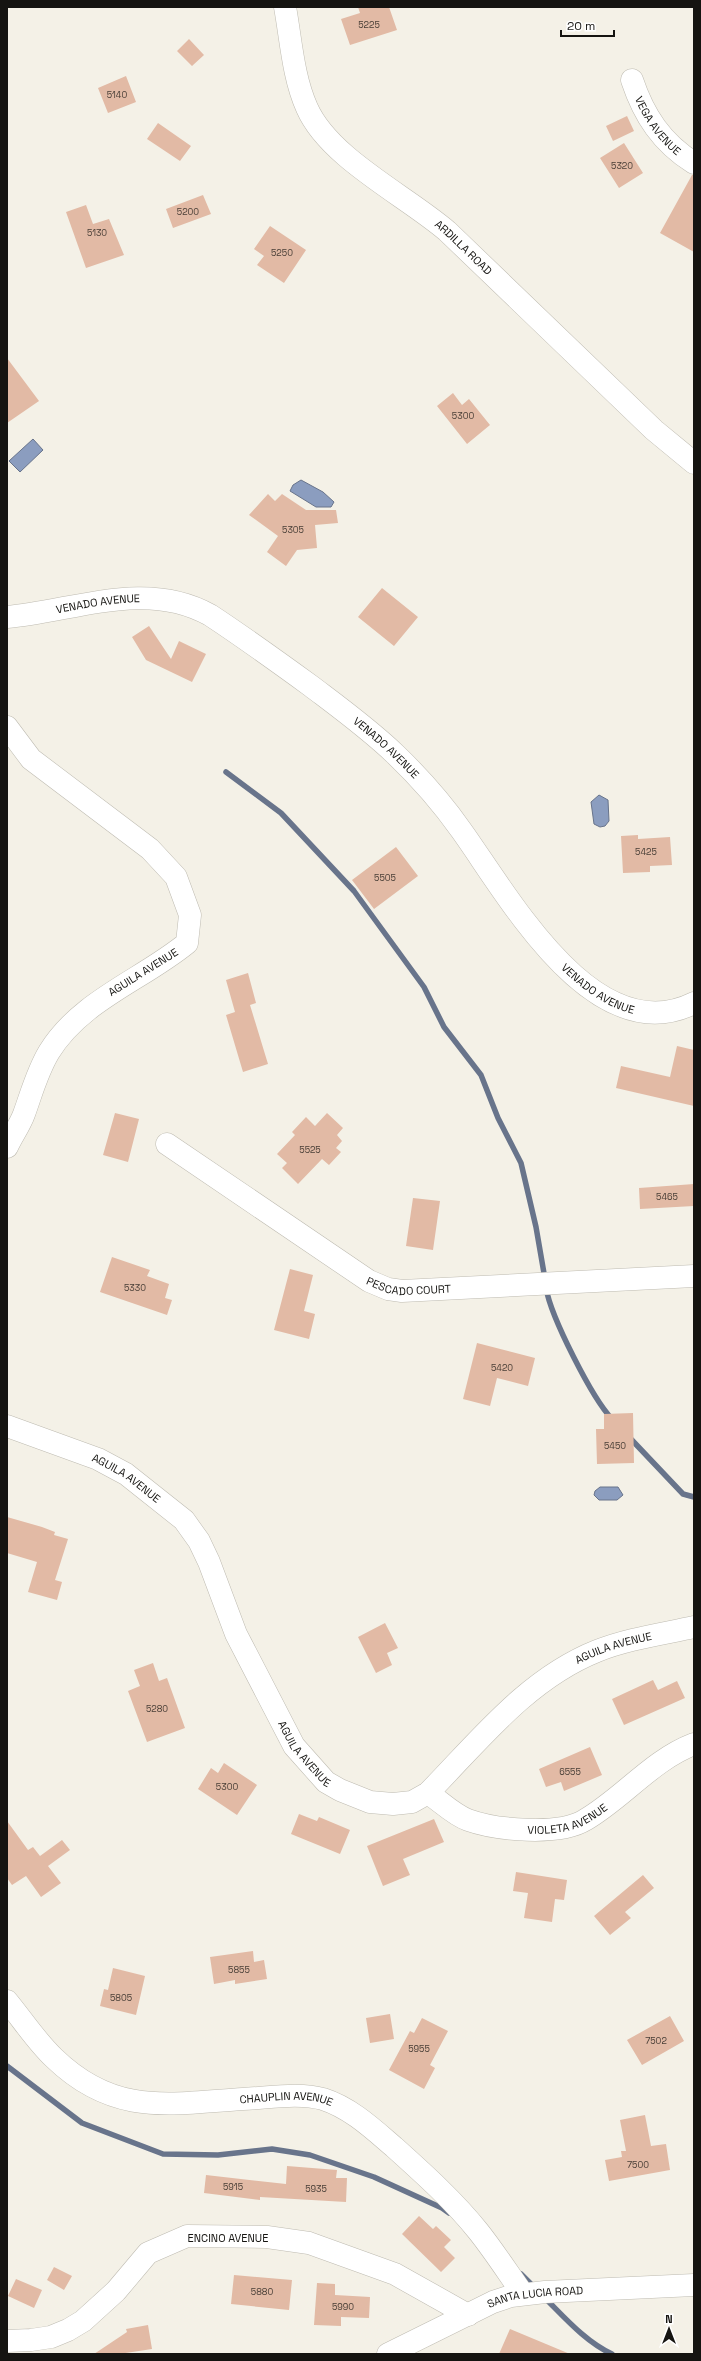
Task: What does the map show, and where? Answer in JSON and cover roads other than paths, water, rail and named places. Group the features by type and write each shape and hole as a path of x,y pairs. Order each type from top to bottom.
{"street":[{"name":"ARDILLA ROAD","path":"285,7 299,85 307,108 320,130 357,164 427,214 447,231 654,430 694,463"},
{"name":"VEGA AVENUE","path":"632,80 639,102 650,122 663,139 680,154 694,163"},
{"name":"VENADO AVENUE","path":"7,617 133,597 154,598 193,605 210,615 356,720 394,753 429,790 461,829 512,905 537,936 565,965 602,997 631,1010 655,1013 671,1011 694,1003"},
{"name":"AGUILA AVENUE","path":"7,727 31,759 150,849 176,877 190,915 187,943 151,970 96,1001 62,1035 36,1074 24,1116 7,1147"},
{"name":"PESCADO COURT","path":"167,1144 369,1281 388,1289 402,1291 694,1276"},
{"name":"AGUILA AVENUE","path":"7,1426 98,1459 126,1474 184,1520 199,1542 209,1562 236,1634 294,1746 326,1782 340,1790 370,1802 393,1804 412,1802 428,1793 518,1701 550,1676 596,1651 628,1642 694,1628"},
{"name":"VIOLETA AVENUE","path":"428,1793 466,1820 482,1824 523,1828 565,1828 584,1821 665,1759 694,1744"},
{"name":"CHAUPLIN AVENUE","path":"7,2001 53,2058 90,2086 113,2096 140,2103 166,2104 297,2096 322,2099 346,2110 371,2126 427,2177 478,2231 523,2294"},
{"name":"ENCINO AVENUE","path":"7,2341 51,2337 68,2330 83,2321 116,2291 148,2253 187,2236 267,2237 309,2243 395,2274 468,2315"},
{"name":"SANTA LUCIA ROAD","path":"388,2354 493,2302 523,2294 694,2284"}],"water":[{"path":"33,439 43,450 20,472 9,461"},
{"path":"301,480 323,492 334,502 331,507 316,507 290,491 293,485"},
{"path":"599,795 608,800 609,821 605,826 600,827 594,824 591,802"},
{"path":"600,1487 618,1487 623,1495 617,1500 599,1500 594,1495 595,1491"}],"waterway":[{"path":"226,772 281,813 354,891 424,987 444,1027 481,1075 498,1118 521,1163 536,1227 545,1279"},
{"path":"546,1288 549,1301 573,1356 594,1394 612,1419"},
{"path":"629,1437 683,1494 694,1497"},
{"path":"7,2066 82,2123 163,2154 218,2155 272,2149 310,2155 374,2177 442,2208 449,2213"},
{"path":"521,2274 535,2288"},
{"path":"545,2298 593,2343 612,2354"}]}
